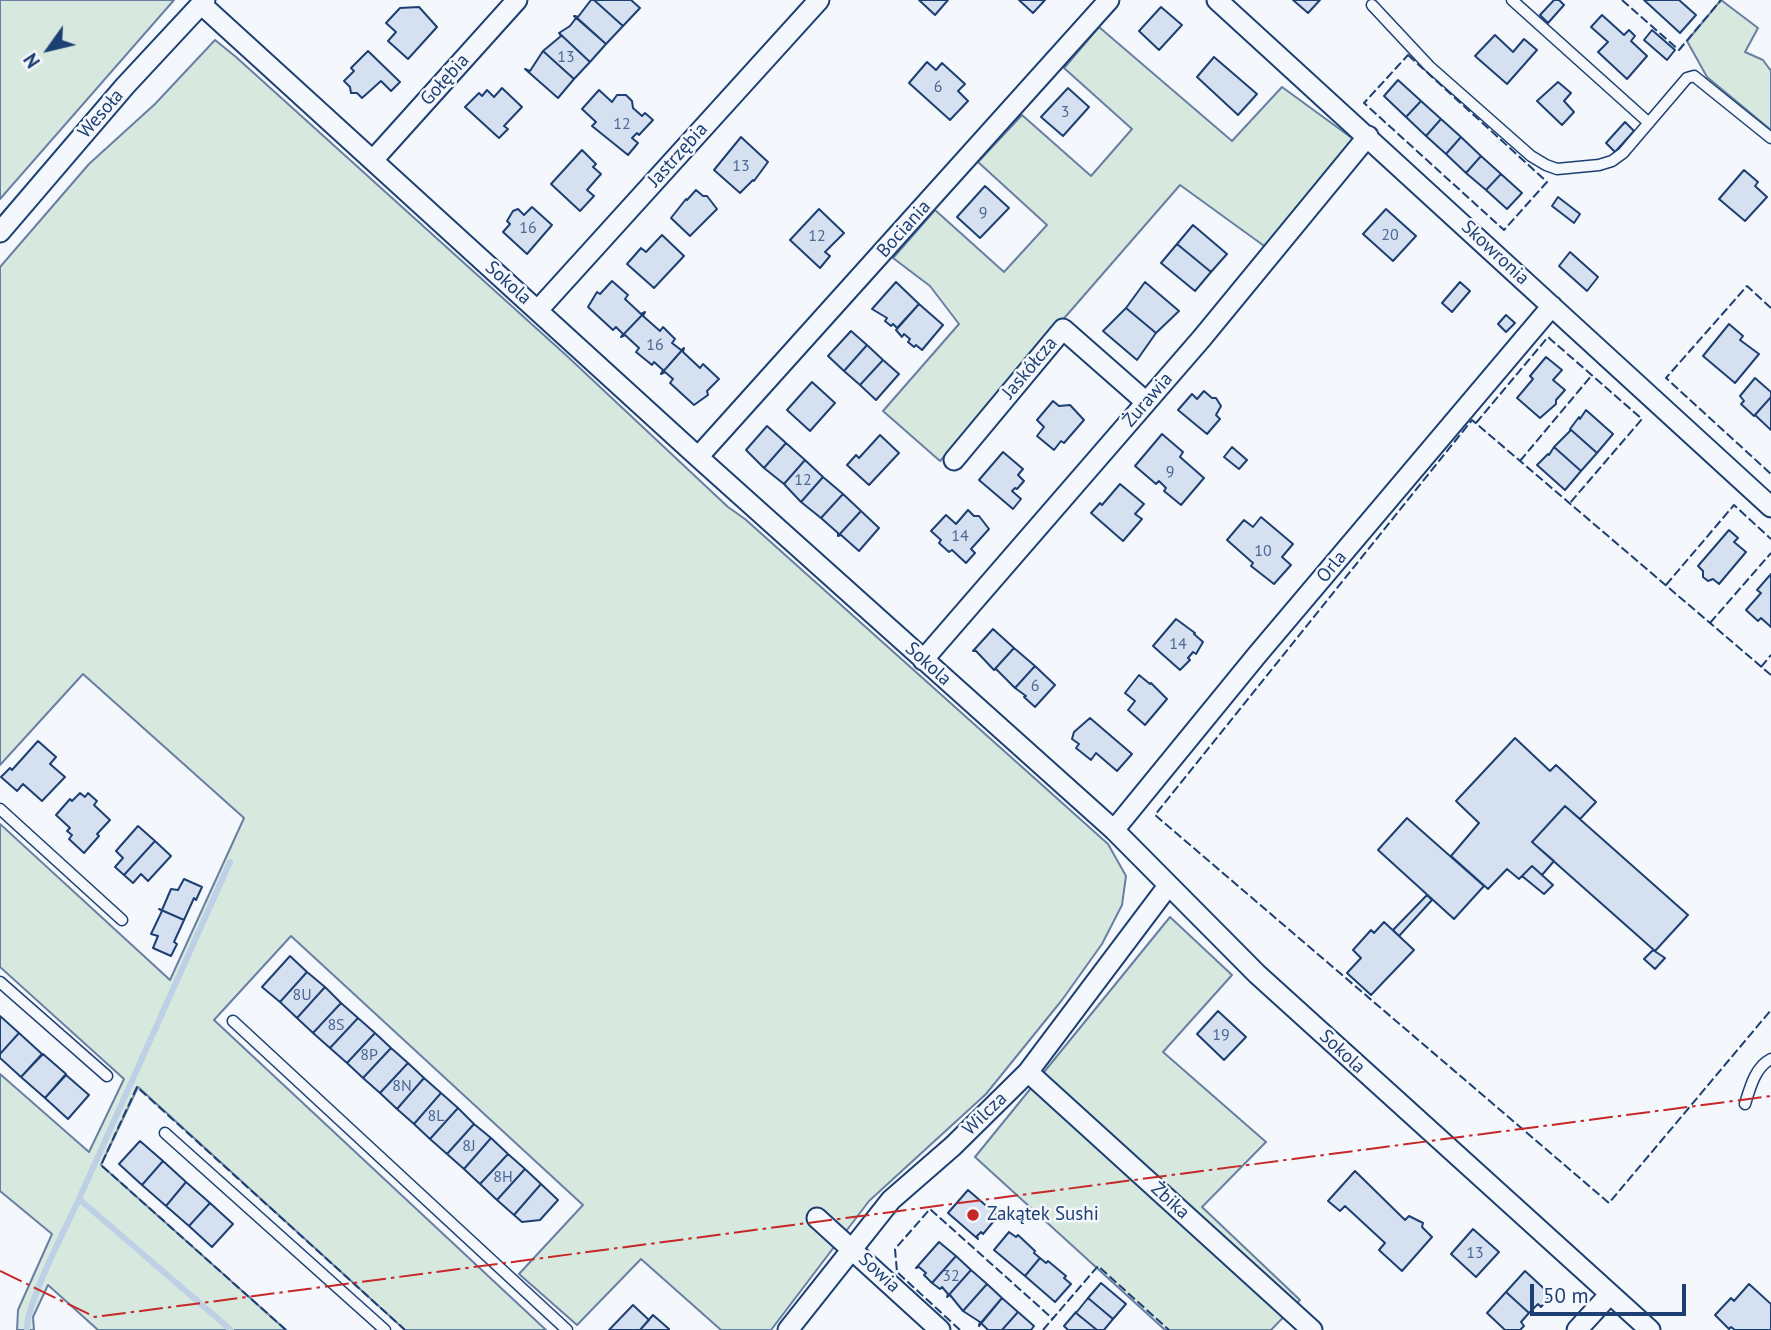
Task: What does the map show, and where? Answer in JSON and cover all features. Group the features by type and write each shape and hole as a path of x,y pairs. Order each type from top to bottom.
{"street":[{"name":"Gołębia","path":"373,160 517,0"},
{"name":"Jastrzębia","path":"538,310 819,0"},
{"name":"Bociania","path":"698,457 1109,0"},
{"name":"Skowronia","path":"1217,0 1771,507"},
{"name":"Sokola","path":"203,2 698,457 1114,830 1257,974 1650,1330"},
{"name":"Wesoła","path":"0,232 125,86 203,2"},
{"name":"Żurawia","path":"923,660 1146,402 1368,136"},
{"name":"Orla","path":"1114,830 1257,655 1552,306"},
{"name":"Jaskółcza","path":"954,460 1063,330 1146,402"},
{"name":"Wilcza","path":"788,1330 891,1200 953,1146 1028,1072 1168,886"},
{"name":"Żbika","path":"1028,1072 1312,1330"},
{"name":"Sowia","path":"817,1218 940,1330"},
{"path":"1577,1330 1611,1294"}],"lane":[{"path":"1512,0 1649,123"},
{"path":"1372,5 1429,66 1531,156 1557,169 1612,161 1623,153 1687,78 1694,76 1771,138"},
{"path":"0,809 122,920"},
{"path":"0,982 107,1076"},
{"path":"233,1021 567,1330"},
{"path":"1745,1104 1763,1063 1771,1059"},
{"path":"165,1133 384,1330"}],"shaded area":[{"path":"0,0 174,0 0,199"},
{"path":"1721,0 1758,28 1745,52 1763,60 1771,71 1771,130 1707,77 1687,41"},
{"path":"1099,27 1232,141 1282,87 1356,141 1267,248 1180,185 940,461 883,411 959,324 930,286 893,258 935,210 1004,272 1047,225 978,162 1022,115 1091,176 1132,129 1064,68"},
{"path":"215,40 567,356 728,507 745,519 1108,844 1126,876 1122,905 1102,944 1062,1000 986,1094 869,1201 771,1330 721,1330 641,1259 577,1325 519,1274 583,1205 291,936 214,1020 546,1330 405,1330 138,1087 101,1165 286,1330 98,1330 48,1285 33,1317 34,1330 17,1330 18,1310 52,1234 0,1191 0,1074 89,1152 124,1079 0,967 0,824 170,980 244,818 83,674 0,765 0,267 89,164 155,104"},
{"path":"1170,917 1232,975 1163,1052 1266,1142 1202,1207 1300,1300 1271,1330 1165,1330 975,1157"}],"building":[{"path":"591,0 623,26 606,44 575,16 578,17"},
{"path":"594,0 631,0 640,8 623,26"},
{"path":"919,0 948,0 935,15"},
{"path":"1019,0 1045,0 1033,13"},
{"path":"1293,0 1320,0 1308,13"},
{"path":"1554,0 1559,0 1564,5 1548,23 1540,15"},
{"path":"1644,0 1679,0 1696,15 1680,33"},
{"path":"419,7 437,27 408,59 388,41 396,32 386,23 400,8"},
{"path":"1161,7 1182,25 1159,50 1139,31"},
{"path":"1602,15 1624,35 1629,30 1635,36 1631,41 1647,56 1627,79 1598,52 1608,42 1591,27"},
{"path":"574,16 606,44 590,62 559,33 570,26 576,18"},
{"path":"1652,30 1675,50 1667,60 1644,40"},
{"path":"559,33 590,62 574,79 543,51 561,36"},
{"path":"1495,35 1513,52 1524,39 1537,50 1507,84 1475,56"},
{"path":"368,51 400,82 391,91 381,81 362,98 357,93 351,93 350,87 344,81 354,71 351,68"},
{"path":"543,51 574,79 558,98 525,69 530,71"},
{"path":"1214,57 1257,94 1238,115 1197,77"},
{"path":"927,62 936,70 942,63 965,84 958,91 968,101 950,120 909,83"},
{"path":"1398,80 1421,101 1406,117 1384,96"},
{"path":"1558,82 1571,93 1564,101 1574,112 1562,125 1537,101"},
{"path":"502,88 522,107 504,126 508,129 499,138 465,107 479,93 482,96 487,90 494,97"},
{"path":"1068,88 1089,107 1063,136 1041,117"},
{"path":"599,90 612,102 617,95 626,95 632,101 633,108 642,116 645,113 653,120 639,135 637,133 632,138 638,143 628,155 592,126 596,122 582,109"},
{"path":"1421,101 1441,119 1426,136 1406,117"},
{"path":"1441,119 1461,137 1446,154 1426,136"},
{"path":"1625,122 1634,131 1615,152 1606,143"},
{"path":"741,137 768,162 754,181 740,193 714,170"},
{"path":"1461,137 1481,156 1466,173 1446,154"},
{"path":"582,150 596,164 593,167 601,174 587,190 594,196 580,211 551,184"},
{"path":"1481,156 1501,174 1486,190 1466,173"},
{"path":"1744,170 1758,182 1755,186 1767,197 1745,221 1719,199"},
{"path":"1501,174 1522,193 1507,209 1486,190"},
{"path":"985,186 1009,208 980,238 957,217"},
{"path":"696,190 707,196 717,209 690,236 671,218"},
{"path":"1558,197 1580,214 1574,223 1552,206"},
{"path":"532,207 552,225 527,254 503,232 510,224 507,221 513,211 518,209 524,215"},
{"path":"819,209 844,233 825,252 830,256 820,268 790,240"},
{"path":"1386,209 1416,236 1393,261 1363,234"},
{"path":"1193,225 1227,254 1211,272 1177,244"},
{"path":"662,235 684,256 654,288 627,264 641,248 646,252"},
{"path":"1177,244 1211,272 1195,291 1161,263"},
{"path":"1570,252 1598,277 1587,291 1559,266"},
{"path":"612,281 628,295 625,299 641,314 645,312 621,337 623,334 616,327 613,330 588,307 597,292 600,294"},
{"path":"896,282 919,304 897,328 872,309"},
{"path":"1145,282 1179,311 1156,333 1126,308"},
{"path":"1460,282 1470,291 1452,312 1442,303"},
{"path":"919,304 943,325 922,350 916,345 914,347 908,342 910,339 904,334 902,337 896,330"},
{"path":"1126,308 1156,333 1137,360 1103,331"},
{"path":"645,312 643,316 660,331 663,327 675,339 672,343 681,350 684,348 661,374 663,370 636,352 639,348 625,335 621,337"},
{"path":"1506,315 1515,323 1506,332 1498,324"},
{"path":"1729,324 1743,336 1740,340 1759,354 1735,383 1703,356"},
{"path":"851,331 867,345 844,371 828,356"},
{"path":"867,345 883,360 860,385 844,371"},
{"path":"684,348 683,352 700,368 703,364 719,379 707,391 708,395 694,405 670,383 673,379 665,372 661,374"},
{"path":"1546,357 1562,370 1553,380 1565,390 1556,400 1556,404 1540,418 1517,398"},
{"path":"883,360 899,374 876,400 860,385"},
{"path":"1755,378 1771,392 1771,397 1754,416 1741,404 1744,401 1740,396"},
{"path":"812,382 835,403 810,431 787,410"},
{"path":"1204,391 1216,398 1221,406 1216,415 1220,419 1207,434 1178,410 1192,394 1197,399"},
{"path":"1771,397 1771,430 1755,415"},
{"path":"1053,401 1059,406 1070,405 1084,420 1064,443 1061,441 1054,450 1037,436 1044,427 1037,420"},
{"path":"1586,410 1613,434 1597,453 1570,429"},
{"path":"767,426 786,443 764,468 746,450"},
{"path":"1570,429 1597,453 1581,471 1554,447"},
{"path":"1162,434 1183,452 1180,457 1204,478 1181,505 1164,491 1166,488 1159,481 1156,484 1135,466"},
{"path":"880,435 899,453 869,485 847,465 856,455 859,458"},
{"path":"786,443 805,460 784,484 764,468"},
{"path":"1232,447 1247,460 1239,469 1224,457"},
{"path":"1554,447 1581,471 1565,490 1537,465"},
{"path":"1003,452 1023,469 1018,475 1024,481 1012,491 1021,499 1013,509 979,480"},
{"path":"805,460 823,477 801,502 784,484"},
{"path":"823,477 843,494 821,518 801,502"},
{"path":"1120,484 1144,504 1135,514 1142,519 1123,541 1091,513 1100,503 1102,505"},
{"path":"843,494 861,511 838,536 821,518"},
{"path":"968,510 974,516 979,516 989,529 971,549 975,553 966,563 952,550 949,552 939,543 941,540 931,531 946,515 956,524"},
{"path":"861,511 879,528 859,551 841,535 838,536"},
{"path":"1261,517 1293,544 1282,557 1291,565 1274,584 1251,566 1253,563 1227,540 1244,520 1253,527"},
{"path":"1729,530 1738,538 1734,542 1746,552 1719,584 1713,579 1708,581 1698,566"},
{"path":"1771,574 1771,627 1761,618 1758,621 1746,610 1761,593 1757,590"},
{"path":"1176,619 1203,642 1196,654 1193,652 1188,658 1190,660 1180,670 1153,646"},
{"path":"993,629 1014,648 994,670 973,651"},
{"path":"1014,648 1035,666 1015,688 994,670"},
{"path":"1035,666 1055,685 1035,707 1015,688"},
{"path":"1139,675 1167,699 1145,725 1128,710 1135,701 1125,693"},
{"path":"1090,718 1132,754 1117,771 1096,753 1091,760 1076,748 1079,744 1072,739 1074,732"},
{"path":"1515,738 1550,771 1556,765 1596,802 1580,819 1565,806 1532,842 1554,861 1542,875 1532,866 1519,879 1507,869 1488,889 1451,856 1479,823 1456,801"},
{"path":"38,741 56,757 50,764 65,777 42,801 23,784 17,791 1,777 10,768 12,770"},
{"path":"80,793 85,797 88,793 97,801 94,805 110,820 84,853 69,839 72,835 67,831 70,828 56,815 70,799 72,801"},
{"path":"1565,806 1688,915 1655,951 1532,842"},
{"path":"1407,818 1484,886 1454,919 1378,850"},
{"path":"138,826 155,841 124,875 115,867 123,858 116,851"},
{"path":"155,841 171,856 148,881 141,874 133,883 124,875"},
{"path":"1532,866 1553,885 1544,894 1522,876"},
{"path":"184,879 202,887 184,920 159,909 162,910 171,889 178,890"},
{"path":"1427,895 1432,900 1399,936 1393,930"},
{"path":"159,909 184,920 171,956 153,948 158,936 151,934 162,911"},
{"path":"1384,922 1414,950 1371,995 1347,973 1361,958 1353,950 1371,930 1374,933"},
{"path":"1653,950 1665,958 1655,969 1644,959"},
{"path":"290,956 307,972 280,1002 262,987"},
{"path":"307,972 325,987 297,1018 280,1002"},
{"path":"325,987 341,1003 313,1033 297,1018"},
{"path":"341,1003 358,1018 330,1048 313,1033"},
{"path":"1218,1011 1246,1037 1224,1060 1197,1034"},
{"path":"0,1016 19,1033 0,1054"},
{"path":"358,1018 375,1033 347,1063 330,1048"},
{"path":"19,1033 42,1054 21,1077 0,1058 0,1054"},
{"path":"375,1033 391,1048 363,1078 347,1063"},
{"path":"391,1048 408,1063 380,1093 363,1078"},
{"path":"43,1054 66,1074 45,1098 21,1077"},
{"path":"408,1063 424,1078 397,1109 380,1093"},
{"path":"66,1075 89,1095 68,1119 45,1098"},
{"path":"424,1078 441,1093 414,1124 397,1109"},
{"path":"441,1093 458,1108 430,1139 414,1124"},
{"path":"458,1108 474,1124 447,1154 430,1139"},
{"path":"474,1124 491,1138 464,1169 447,1154"},
{"path":"491,1138 508,1154 480,1184 464,1169"},
{"path":"140,1141 163,1161 142,1185 119,1164"},
{"path":"508,1154 525,1169 497,1200 480,1184"},
{"path":"163,1161 186,1182 166,1206 142,1185"},
{"path":"525,1169 541,1184 514,1215 497,1200"},
{"path":"1355,1171 1405,1220 1409,1216 1423,1223 1422,1227 1432,1237 1402,1271 1379,1250 1385,1243 1345,1206 1340,1211 1328,1201"},
{"path":"186,1182 210,1203 189,1226 166,1206"},
{"path":"541,1184 558,1200 540,1220 522,1222 514,1215"},
{"name":"Zakątek Sushi","path":"968,1190 998,1216 983,1234 981,1232 977,1236 978,1239 948,1213"},
{"path":"210,1203 233,1224 212,1247 189,1226"},
{"path":"1473,1229 1499,1252 1476,1277 1451,1254"},
{"path":"1009,1232 1016,1237 1018,1235 1040,1258 1025,1276 994,1250"},
{"path":"939,1242 956,1256 932,1283 924,1275 926,1273 919,1267 916,1268"},
{"path":"956,1256 971,1270 947,1297 948,1294 942,1287 940,1289 932,1283"},
{"path":"1040,1258 1066,1276 1064,1278 1071,1284 1055,1302 1025,1276"},
{"path":"971,1270 987,1284 963,1311 950,1295 947,1297"},
{"path":"1525,1271 1551,1295 1541,1307 1538,1304 1529,1313 1506,1292"},
{"path":"1101,1283 1126,1304 1113,1319 1088,1298"},
{"path":"987,1284 1002,1298 979,1325 980,1322 963,1311"},
{"path":"1749,1284 1771,1304 1771,1330 1729,1329 1715,1315 1731,1298 1734,1301"},
{"path":"1506,1292 1529,1313 1521,1322 1524,1326 1520,1330 1505,1330 1487,1313"},
{"path":"1002,1298 1018,1312 1002,1330 988,1330 981,1323"},
{"path":"1088,1298 1113,1319 1104,1330 1097,1330 1076,1313"},
{"path":"633,1305 649,1320 640,1330 609,1330"},
{"path":"1018,1312 1034,1326 1031,1330 1002,1330"},
{"path":"1076,1312 1097,1330 1068,1330 1064,1326"},
{"path":"653,1315 669,1329 669,1330 640,1330"}],"waterway":[{"path":"79,1199 230,862"},
{"path":"27,1330 39,1285 79,1199 231,1330"}],"fence":[{"path":"1622,0 1679,50 1721,0"},
{"path":"1408,55 1547,182 1504,230 1364,103 1408,55"},
{"path":"1771,308 1747,286 1666,378 1771,474"},
{"path":"1476,423 1548,337 1642,419 1570,503"},
{"path":"1520,461 1592,375"},
{"path":"1771,675 1472,420 1155,815 1609,1203 1771,1010"},
{"path":"1666,585 1734,505 1771,539"},
{"path":"1710,623 1771,553"},
{"path":"1761,667 1771,655"},
{"path":"286,1330 101,1165 137,1087 405,1330"},
{"path":"960,1330 897,1272 895,1249 930,1209 1053,1319"},
{"path":"1043,1330 1098,1266 1169,1330"}],"power":[{"path":"0,1271 95,1317 1771,1096"}],"place":[{"name":"Zakątek Sushi","path":"973,1215"}]}
